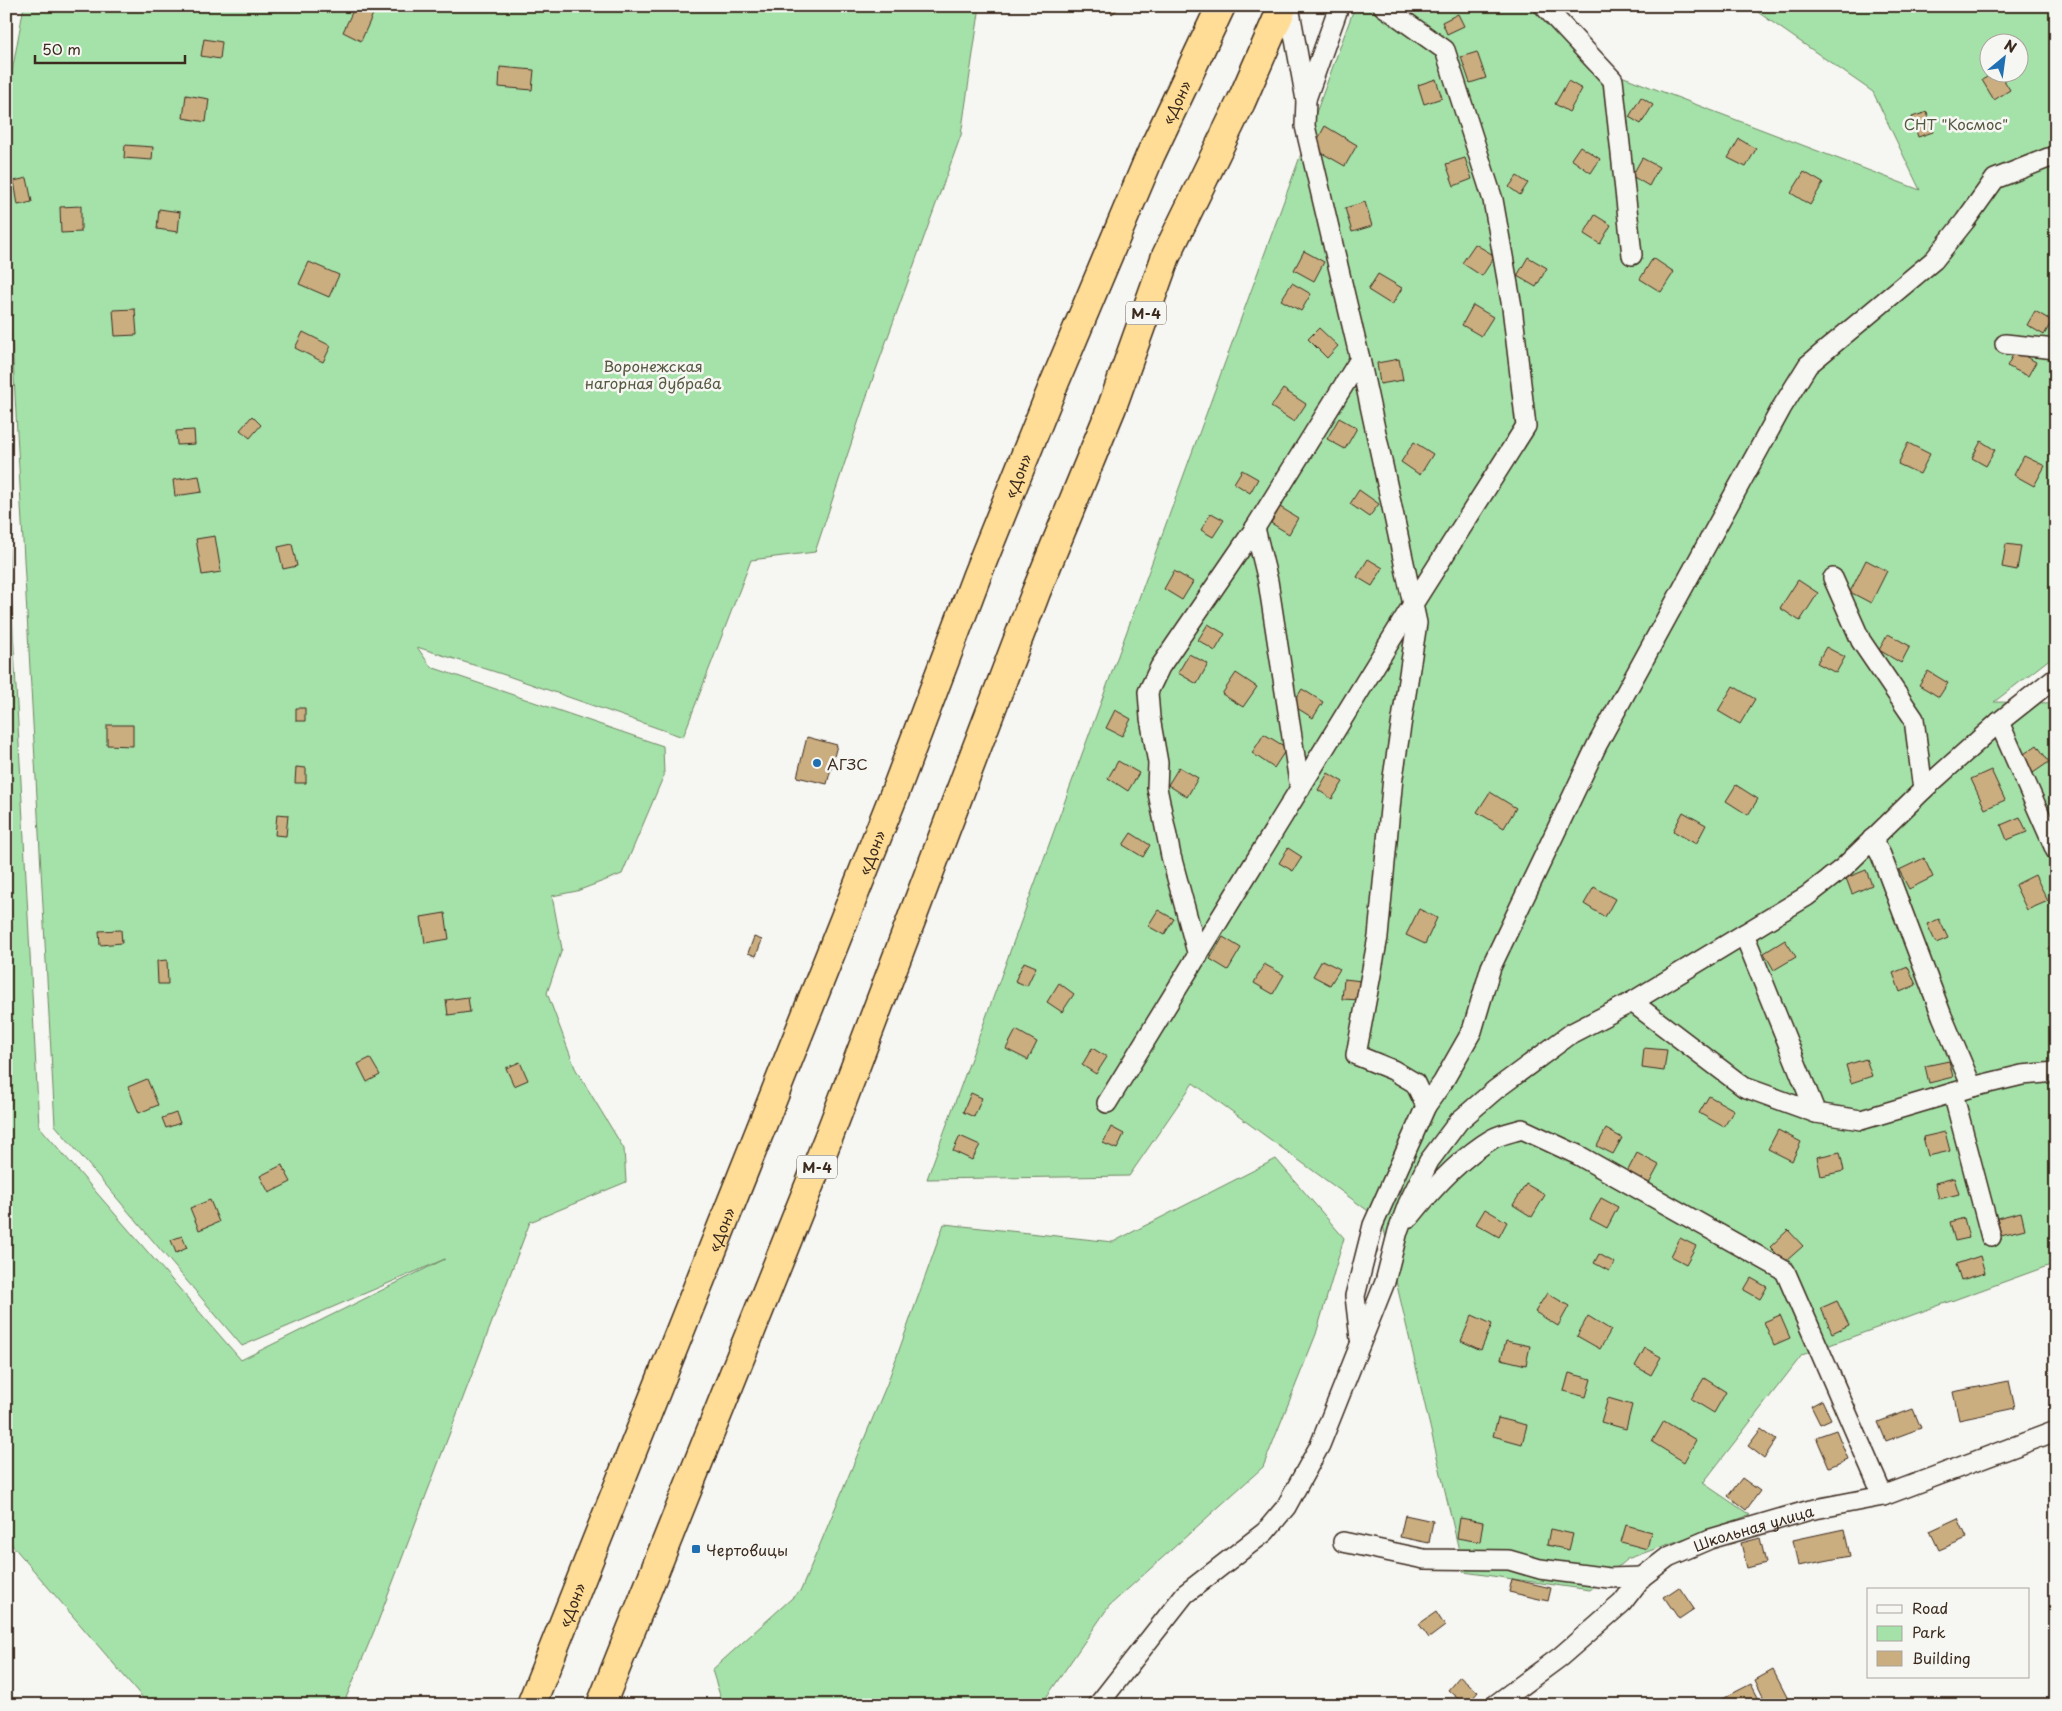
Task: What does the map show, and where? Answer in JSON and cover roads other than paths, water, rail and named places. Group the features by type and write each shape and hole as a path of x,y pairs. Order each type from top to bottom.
{"highway":[{"name":"«Дон»","path":"531,1705 894,796 977,575 1054,384 1150,156 1221,6"},
{"name":"М-4","path":"601,1705 829,1136 1032,600 1112,406 1166,256 1241,102 1283,6"}],"street":[{"path":"1290,6 1306,100 1305,126 1360,359 1417,623 1393,777 1378,937 1356,1055 1393,1070 1415,1083 1426,1106"},
{"path":"1306,100 1339,6"},
{"path":"1108,1104 1413,604 1526,426 1512,307 1493,200 1444,50 1383,6"},
{"path":"1544,6 1613,80 1632,255"},
{"path":"1360,1341 1355,1296 1373,1225 1426,1106 1443,1082 1472,1031 1491,967 1597,745 1767,432 1808,365 1934,260 1965,221 1994,179 2048,158 2056,158"},
{"path":"2005,344 2056,349"},
{"path":"1198,956 1171,856 1157,788 1158,763 1150,718 1148,692 1160,667 1255,528 1360,359"},
{"path":"1255,528 1268,582 1300,789"},
{"path":"1833,578 1861,641 1914,719 1923,790"},
{"path":"1098,1705 1185,1594 1265,1532 1286,1507 1320,1445 1384,1282 1398,1231 1408,1204 1429,1161 1459,1121 1495,1090 1572,1033 1632,1002 1807,896 1844,868 1923,790 1999,722 2056,677"},
{"path":"1999,722 2056,851"},
{"path":"1872,839 1881,855 1942,1016 1972,1087"},
{"path":"1744,934 1816,1113"},
{"path":"1632,1002 1744,1087 1816,1113 1861,1120 2022,1074 2056,1072"},
{"path":"1953,1093 1991,1237"},
{"path":"1398,1231 1431,1190 1493,1138 1522,1129 1578,1155 1785,1271 1884,1496"},
{"name":"Школьная улица","path":"1495,1705 1560,1657 1622,1602 1642,1577 1668,1556 1710,1539 1810,1510 1884,1496 2056,1431"},
{"path":"1343,1542 1424,1559 1509,1560 1540,1569 1608,1578 1642,1577"}],"place":[{"name":"АГЗС","path":"817,763"},
{"name":"Чертовицы","path":"696,1549"}],"park label":[{"name":"СНТ \"Космос\"","path":"1956,123"},
{"name":"Воронежская нагорная дубрава","path":"653,374"}]}
